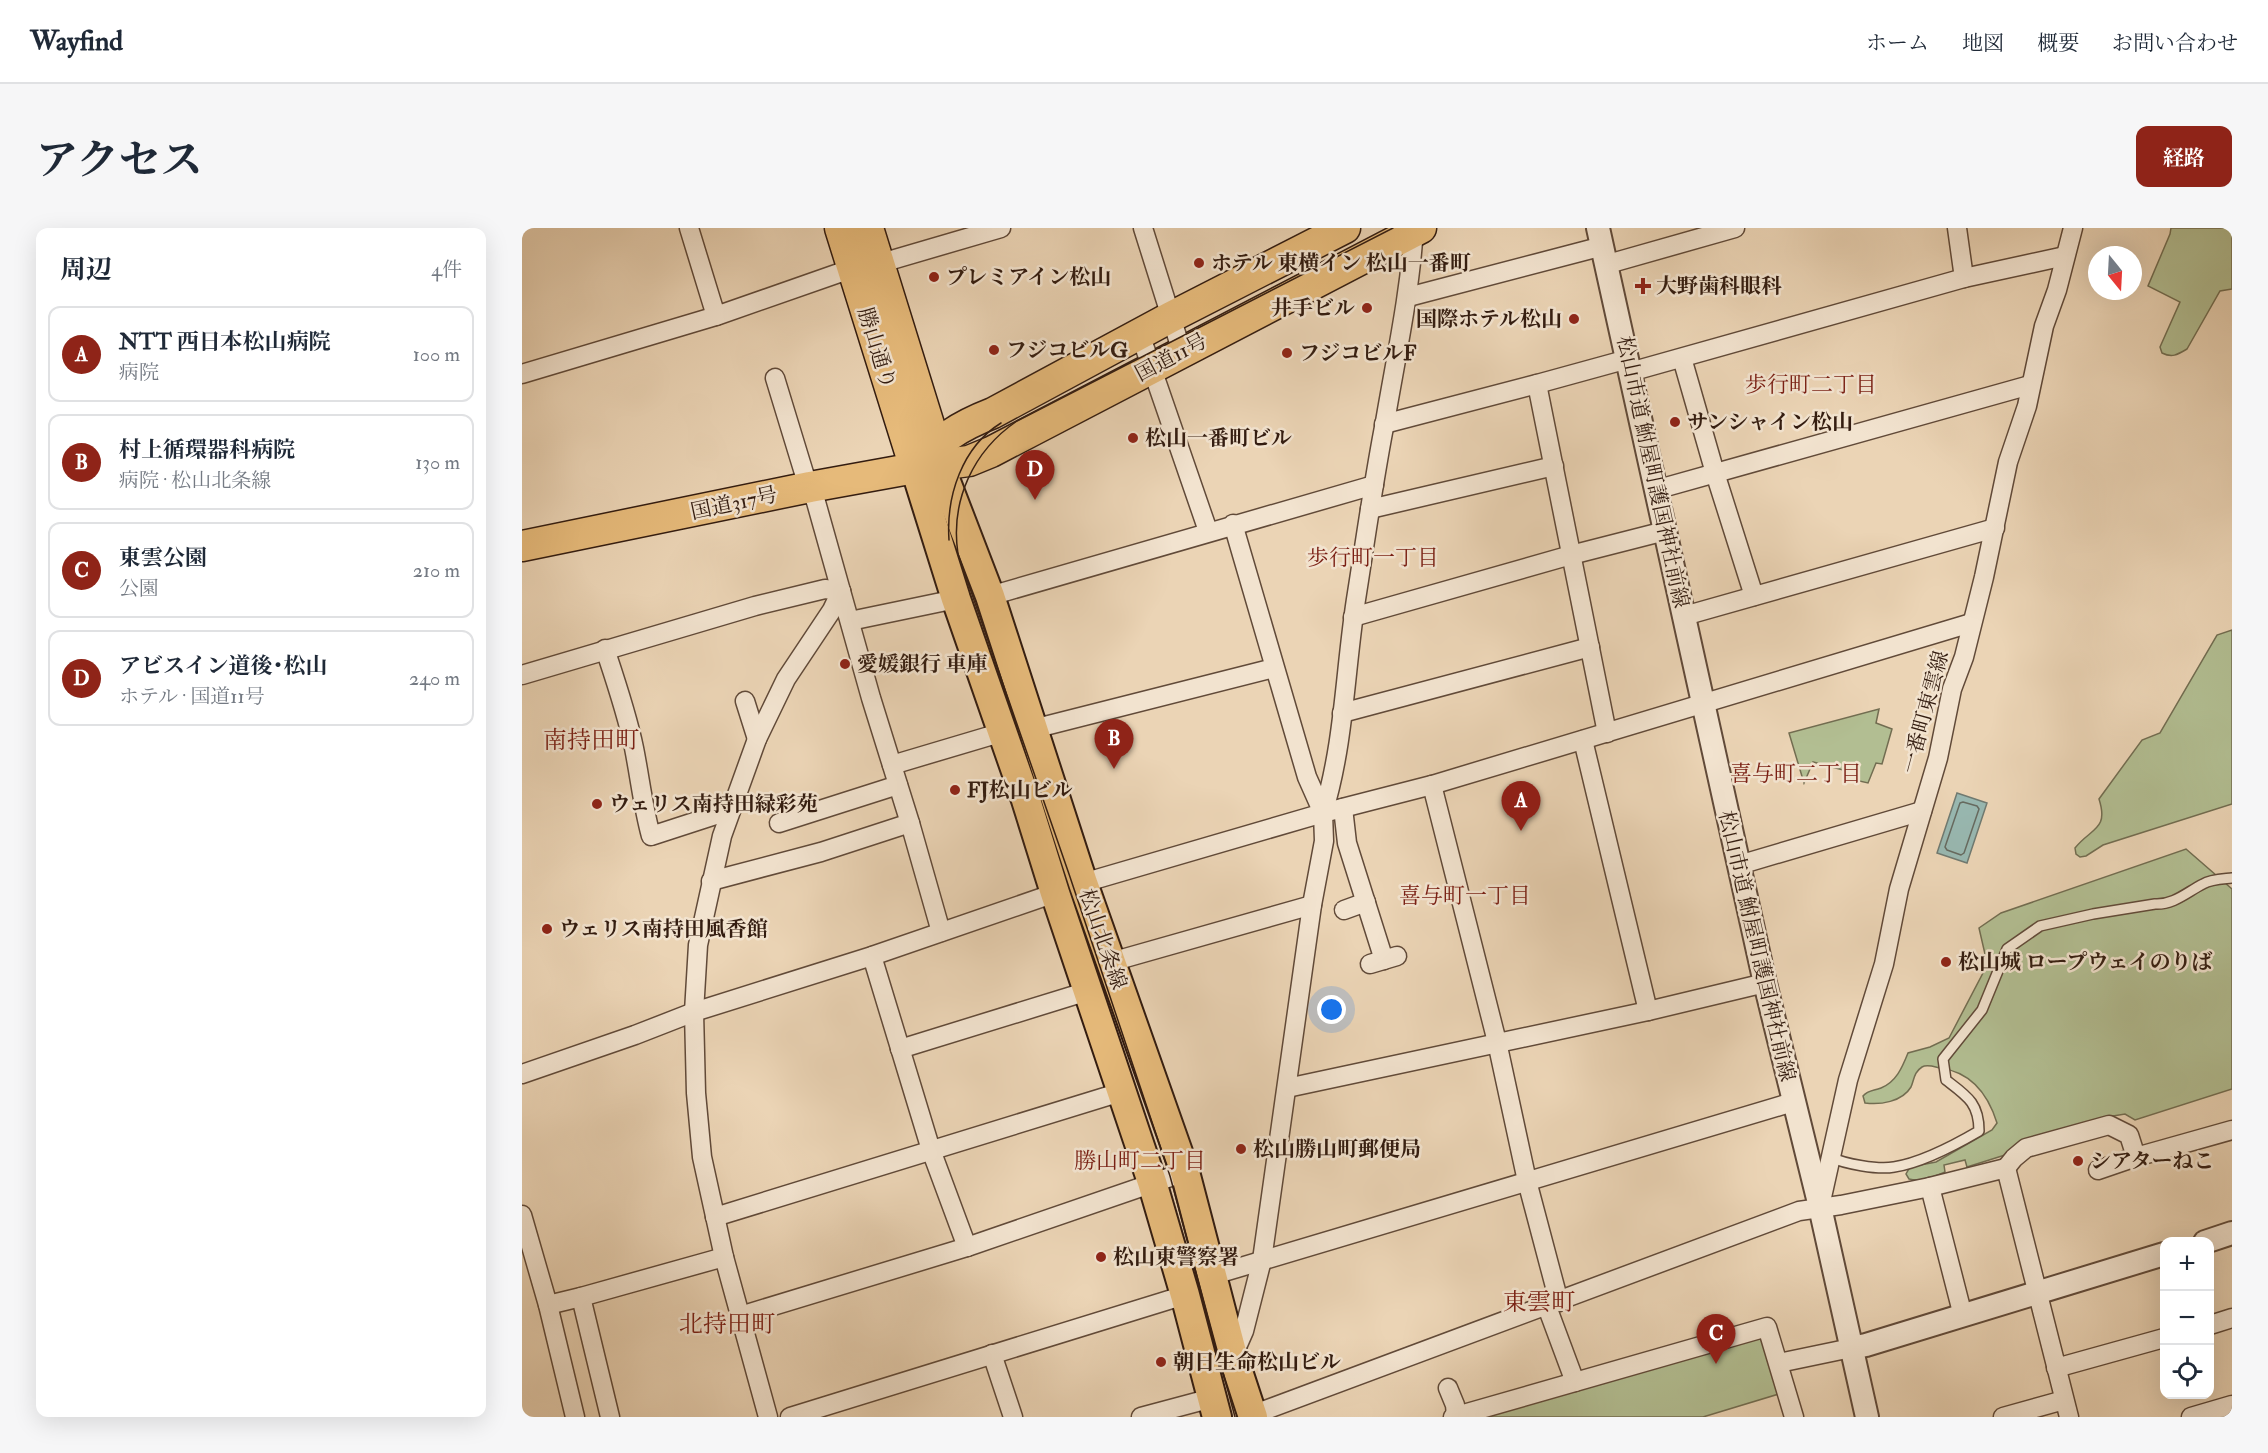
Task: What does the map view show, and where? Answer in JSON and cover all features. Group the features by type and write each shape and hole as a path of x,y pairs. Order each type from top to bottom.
{"highway":[{"name":"勝山通り","path":"840,228 866,268 930,459"},
{"name":"勝山通り","path":"866,268 868,228"},
{"name":"国道11号","path":"930,459 969,461 991,452 1416,229"},
{"name":"国道11号","path":"930,459 966,424 993,413 1331,231"},
{"name":"国道317号","path":"522,546 810,487 930,459"}],"main road":[{"name":"松山北条線","path":"930,459 990,596 1083,883 1185,1172 1214,1275 1233,1356 1252,1416"},
{"name":"松山北条線","path":"930,459 956,599 1026,800 1054,893 1152,1182 1185,1295 1214,1408"}],"street":[{"path":"689,228 716,316"},
{"path":"522,374 716,316 839,273 866,268 977,231 1001,228"},
{"path":"1143,228 1182,352"},
{"path":"1408,297 1603,246 1735,228"},
{"path":"1958,228 1964,278"},
{"name":"一番町東雲線","path":"1820,1207 1848,1080 1884,964 1899,889 1938,758 1952,689 1964,657 1995,528 2008,462 2027,406 2030,385 2073,228"},
{"path":"1233,1356 1244,1331 1262,1260 1312,905 1324,841 1323,813 1329,795 1342,713 1353,617 1384,424 1408,297 1416,229"},
{"path":"1331,231 1341,269"},
{"name":"松山市道 鮒屋町護国神社前線","path":"1603,246 1765,983 1820,1207 1867,1417"},
{"path":"1384,424 1537,384 1682,358 1964,278 2065,256"},
{"path":"1140,334 1208,531"},
{"path":"1682,358 1754,596"},
{"path":"775,378 816,502 871,698 941,932"},
{"path":"1537,384 1607,733"},
{"path":"1655,490 2030,385"},
{"path":"1370,510 1554,466"},
{"path":"990,596 1208,531 1374,485"},
{"path":"1233,525 1307,777 1323,813"},
{"path":"1684,616 1995,528"},
{"path":"1353,617 1571,555 1665,531"},
{"path":"522,675 755,606 825,589 841,591"},
{"path":"768,1417 724,1257 702,1157 696,1094 694,1012 698,945 711,881 731,810 757,739 786,679 832,610 841,591"},
{"path":"850,621 956,599"},
{"path":"1083,883 1323,813 1432,785 1971,623"},
{"path":"1342,713 1590,647"},
{"path":"605,649 624,707 634,748 643,807 651,836 731,810"},
{"path":"1034,729 1275,668"},
{"path":"746,701 757,739"},
{"path":"892,765 1003,732"},
{"path":"1583,740 1648,1011"},
{"path":"779,823 898,785"},
{"path":"1432,785 1497,1042 1553,1303 1575,1382"},
{"path":"1343,808 1347,843 1384,960"},
{"path":"1739,865 1922,811"},
{"path":"711,881 821,852 910,823"},
{"path":"522,1074 694,1012 872,956 1054,893"},
{"path":"1344,910 1366,903"},
{"path":"1111,962 1312,905"},
{"path":"872,956 931,1150 967,1247"},
{"path":"1287,1088 1648,1011 1765,983"},
{"path":"900,1049 1088,992"},
{"path":"715,1217 1121,1092"},
{"path":"1214,1275 1793,1102"},
{"path":"1252,1416 1799,1211 1930,1187 2006,1168 2026,1148 2109,1125 2129,1135 2136,1157"},
{"path":"2098,1170 2232,1130"},
{"path":"2003,1417 2067,1409 2006,1168"},
{"path":"740,1316 967,1247 1185,1172"},
{"path":"1930,1187 1963,1316"},
{"path":"522,1215 548,1305 575,1417"},
{"path":"2214,1239 2232,1233"},
{"path":"1779,1363 1851,1348 2160,1255"},
{"path":"548,1305 724,1257"},
{"path":"790,1417 1185,1295"},
{"path":"581,1297 610,1417"},
{"path":"2214,1324 2232,1318"},
{"path":"1449,1388 1455,1405 1454,1417 1767,1327 1794,1417"},
{"path":"2056,1368 2160,1339"},
{"path":"992,1354 1013,1417"},
{"path":"2192,1417 2232,1406"},
{"path":"1141,1417 1214,1408"}],"lane":[{"path":"1830,1157 1844,1164 1893,1168 1947,1149 1979,1131 1979,1114 1967,1095 1946,1080 1943,1059 1982,1010 2007,949 2040,926 2093,914 2164,904 2187,895 2205,882 2232,878"}],"green space":[{"path":"2171,228 2232,228 2232,289 2220,291 2187,349 2172,356 2162,353 2160,347 2180,302 2148,286"},
{"path":"2232,630 2232,804 2103,845 2086,856 2080,857 2076,854 2075,848 2097,828 2102,817 2099,799 2142,740 2160,733 2217,635"},
{"path":"1879,709 1876,723 1892,729 1882,764 1876,763 1868,783 1846,778 1847,771 1813,762 1804,783 1789,733"},
{"path":"2186,849 2232,889 2232,1089 2135,1120 2125,1114 2107,1117 1967,1167 1965,1160 1944,1165 1945,1172 1932,1177 1909,1179 1906,1174 1910,1167 1936,1162 1992,1130 1997,1123 1989,1103 1977,1086 1961,1074 1933,1066 1924,1066 1919,1069 1911,1087 1896,1099 1884,1103 1865,1103 1863,1096 1891,1082 1901,1069 1908,1053 1930,1047 1949,1038 1984,971 1985,954 1979,928 2001,913"},
{"path":"1764,1334 1782,1393 1703,1417 1470,1417"}],"water":[{"path":"1957,793 1987,803 1967,863 1937,853"}],"tram line":[{"path":"1235,1417 1170,1176 1069,874 958,554 956,534 958,515 968,479 977,462 988,447 1017,421 1393,228"},
{"path":"949,540 950,507 959,474 976,445 1001,423"}],"place":[{"name":"ホテル 東横イン 松山一番町","path":"1199,263"},
{"name":"プレミアイン松山","path":"934,277"},
{"name":"大野歯科眼科","path":"1643,286"},
{"name":"井手ビル","path":"1367,308"},
{"name":"国際ホテル松山","path":"1574,319"},
{"name":"フジコビルG","path":"994,350"},
{"name":"フジコビルF","path":"1287,353"},
{"name":"サンシャイン松山","path":"1675,422"},
{"name":"松山一番町ビル","path":"1133,438"},
{"name":"アビスイン道後･松山","path":"1035,500"},
{"name":"愛媛銀行 車庫","path":"845,664"},
{"name":"村上循環器科病院","path":"1114,769"},
{"name":"FJ松山ビル","path":"955,790"},
{"name":"ウェリス南持田緑彩苑","path":"597,804"},
{"name":"NTT 西日本松山病院","path":"1521,831"},
{"name":"ウェリス南持田風香館","path":"547,929"},
{"name":"松山城 ロープウェイのりば","path":"1946,962"},
{"name":"松山勝山町郵便局","path":"1241,1149"},
{"name":"シアターねこ","path":"2078,1161"},
{"name":"松山東警察署","path":"1101,1257"},
{"name":"朝日生命松山ビル","path":"1161,1362"},
{"name":"東雲公園","path":"1716,1364"}],"district":[{"name":"歩行町二丁目","path":"1811,384"},
{"name":"歩行町一丁目","path":"1373,557"},
{"name":"南持田町","path":"591,740"},
{"name":"喜与町二丁目","path":"1796,773"},
{"name":"喜与町一丁目","path":"1465,895"},
{"name":"勝山町二丁目","path":"1140,1160"},
{"name":"東雲町","path":"1539,1302"},
{"name":"北持田町","path":"727,1324"}]}
